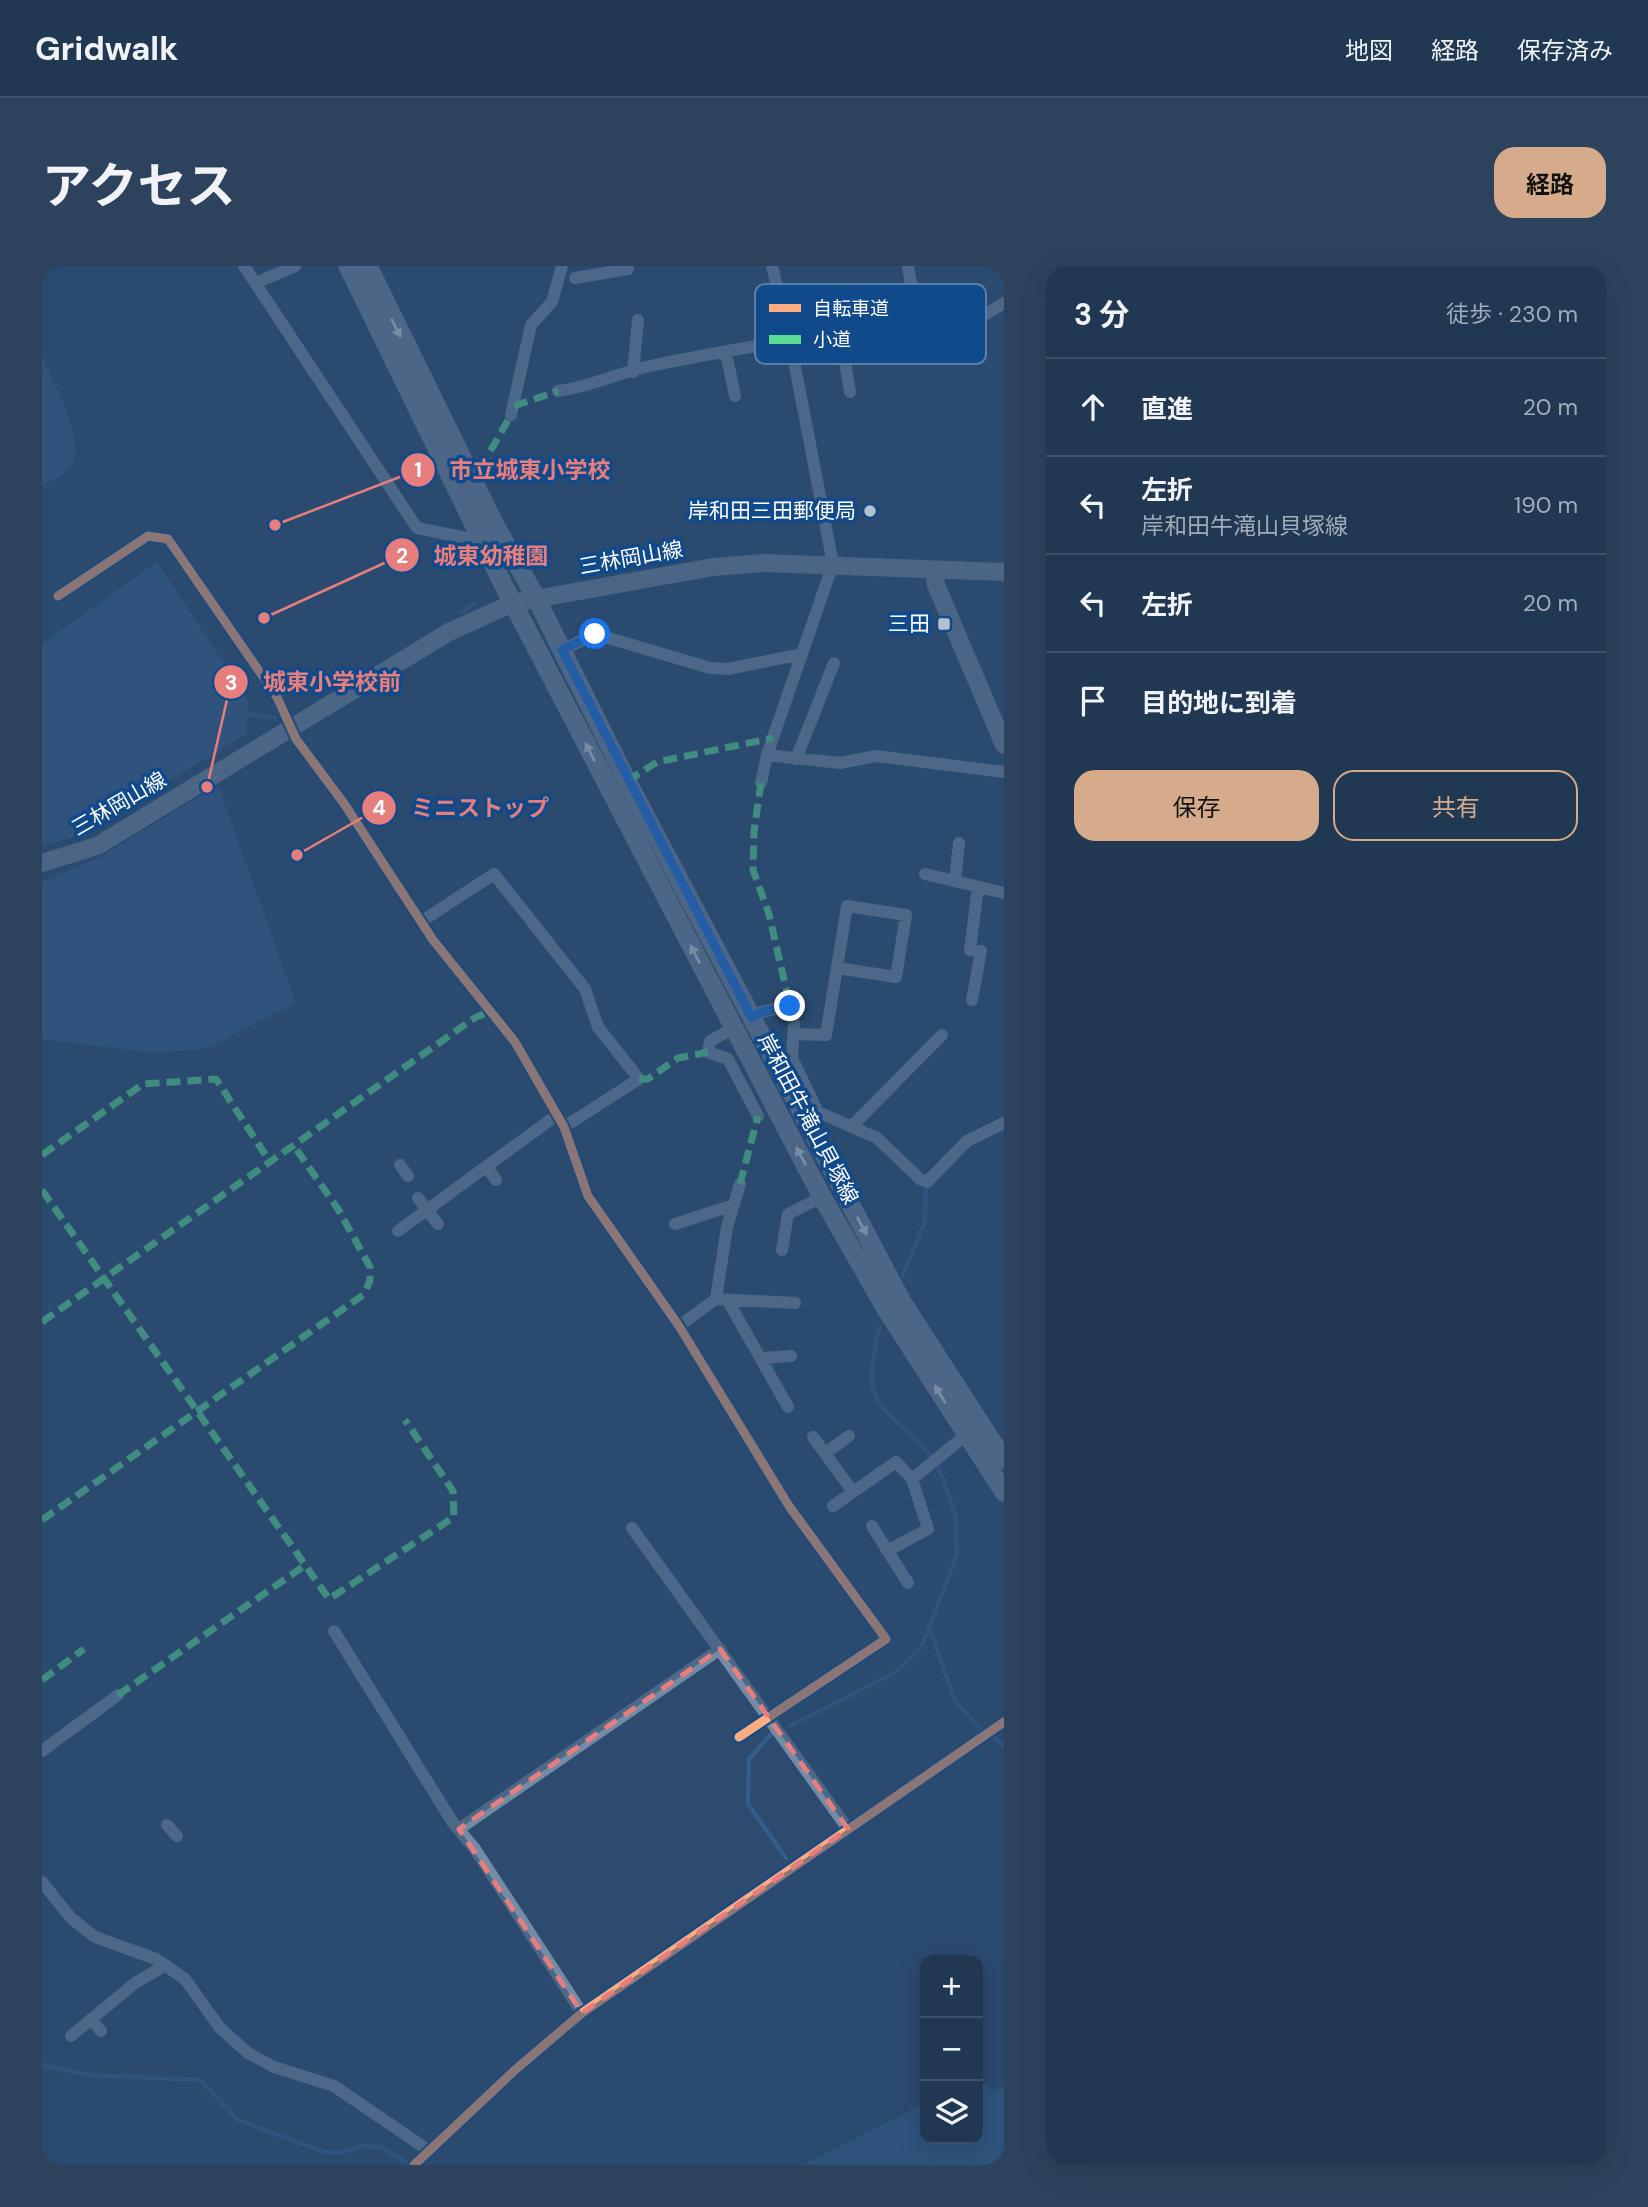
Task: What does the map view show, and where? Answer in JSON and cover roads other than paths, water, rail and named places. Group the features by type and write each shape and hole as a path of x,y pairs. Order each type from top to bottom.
{"main road":[{"name":"岸和田牛滝山貝塚線","path":"348,266 513,603 822,1197 886,1309 1004,1492"},
{"name":"岸和田牛滝山貝塚線","path":"368,266 495,525 536,596 752,1018 902,1302 1004,1460"},
{"name":"三林岡山線","path":"42,863 97,846 449,632 513,603 536,596 713,567 763,563 1004,572"},
{"path":"934,570 936,585 1004,745"}],"street":[{"path":"244,266 416,528 482,541"},
{"path":"256,283 295,266"},
{"path":"511,415 531,325 552,302 562,266"},
{"path":"575,278 597,270 628,269 627,266"},
{"path":"772,266 776,284"},
{"path":"908,266 911,284"},
{"path":"986,314 1004,303"},
{"path":"633,372 638,320"},
{"path":"558,391 633,372 755,347"},
{"path":"726,353 735,396"},
{"path":"761,783 767,755 833,564 795,364"},
{"path":"845,364 850,392"},
{"path":"58,596 148,536 168,538 277,697 296,738 343,802 433,940 515,1042 561,1121 588,1196 679,1326 789,1506 886,1639 738,1737"},
{"path":"562,650 595,634 710,668 728,669 802,654"},
{"path":"796,759 827,699 834,663"},
{"path":"767,755 840,763 876,757 1004,772"},
{"path":"955,881 959,843"},
{"path":"398,1231 487,1167 561,1121 639,1079 598,1027 586,989 494,874 422,921"},
{"path":"925,874 1004,893"},
{"path":"972,1000 981,951 970,950 978,887"},
{"path":"794,1034 826,1035 847,906 906,915 896,977 837,968"},
{"path":"752,1018 761,1012 790,1006 794,1034 792,1058 818,1112 853,1125 877,1138 920,1179 927,1182 967,1142 1004,1122"},
{"path":"734,1028 710,1041 708,1052 728,1059 758,1116"},
{"path":"853,1125 942,1035"},
{"path":"487,1167 496,1180"},
{"path":"740,1184 727,1227 722,1300 762,1358 788,1407"},
{"path":"782,1250 788,1214 822,1197"},
{"path":"418,1198 438,1224"},
{"path":"675,1224 734,1205"},
{"path":"679,1326 722,1300 795,1303"},
{"path":"762,1358 790,1356"},
{"path":"912,1479 966,1435"},
{"path":"825,1453 849,1436"},
{"path":"813,1437 853,1492"},
{"path":"833,1506 896,1462 912,1479 928,1529 887,1551"},
{"path":"872,1526 908,1583"},
{"path":"632,1528 848,1829"},
{"path":"334,1631 459,1829 475,1849 582,2013"},
{"path":"459,1829 720,1649"},
{"path":"42,1751 118,1695"},
{"path":"415,2164 582,2013 1004,1722"},
{"path":"167,1825 177,1836"},
{"path":"42,1882 71,1918 95,1937 128,1947 166,1965 185,1979 220,2028 248,2053 274,2067 334,2086 428,2150"},
{"path":"71,2036 135,1983 166,1965"},
{"path":"91,2019 102,2031"}],"water":[{"path":"42,357 66,410 76,452 67,471 42,486"},
{"path":"157,562 249,701 246,734 78,836 42,846 42,644"},
{"path":"218,785 296,1003 208,1048 156,1053 42,1039 42,882 98,858"},
{"path":"983,2082 992,2091 1004,2086 1004,2165 804,2165 920,2106 920,2144 983,2144"}],"waterway":[{"path":"461,612 474,604"},
{"path":"248,714 275,718"},
{"path":"903,1275 925,1222 926,1187"},
{"path":"879,1328 872,1376 874,1391 879,1403 931,1456"},
{"path":"790,1726 896,1672 921,1648 957,1555 955,1513 938,1466"},
{"path":"931,1631 955,1701 980,1728"},
{"path":"771,1734 749,1759 748,1804 786,1858"},
{"path":"994,1737 1004,1746"},
{"path":"42,2065 89,2075 200,2080 238,2120 321,2151 339,2153 362,2146 381,2147 410,2165"}],"place":[{"name":"岸和田三田郵便局","path":"870,511"},
{"name":"市立城東小学校","path":"275,525"},
{"name":"城東幼稚園","path":"264,618"},
{"name":"三田","path":"944,624"},
{"name":"城東小学校前","path":"207,787"},
{"name":"ミニストップ","path":"297,855"}]}
